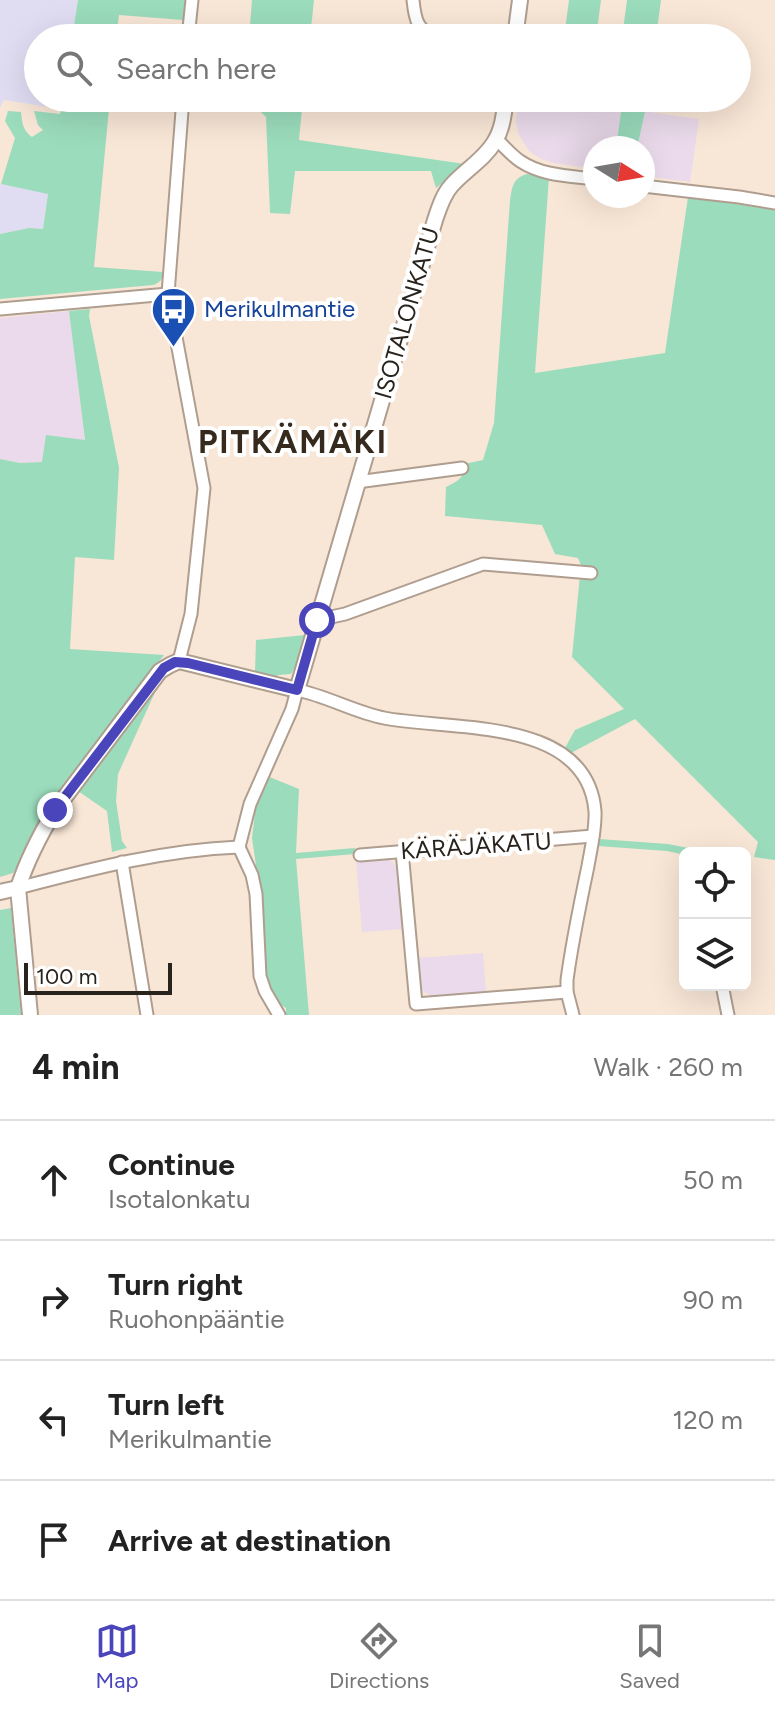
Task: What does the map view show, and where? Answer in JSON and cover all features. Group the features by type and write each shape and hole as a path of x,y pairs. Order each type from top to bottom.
{"street":[{"path":"189,24 192,0"},
{"path":"413,0 419,24"},
{"path":"517,24 520,0"},
{"path":"179,661 191,614 204,488 168,294 182,112"},
{"path":"504,112 496,139 519,160 533,168 583,178"},
{"name":"ISOTALONKATU","path":"297,690 440,205 450,187 487,152 496,139"},
{"path":"655,187 775,203"},
{"path":"0,309 168,294"},
{"path":"357,482 462,468"},
{"path":"317,620 345,614 483,564 591,573"},
{"path":"30,1015 18,888 23,873 55,810 160,671 179,661 297,690 384,718 474,727 512,735 550,747 571,761 588,786 595,811 569,967 567,992 573,1015"},
{"path":"279,1015 260,976 256,894 252,875 239,847 255,790 292,709 297,690"},
{"name":"KÄRÄJÄKATU","path":"360,855 593,836"},
{"path":"0,892 122,862 187,851 239,847"},
{"path":"402,851 416,1004 567,992"},
{"path":"122,862 147,1015"},
{"path":"723,991 728,1015"}],"shaded area":[{"path":"0,0 78,0 74,24 24,24 24,103 4,100 0,108"},
{"path":"517,112 650,112 699,119 690,182 655,178 655,136 583,136 583,167 541,159 529,151 518,133"},
{"path":"0,184 48,193 43,229 29,228 0,234"},
{"path":"69,311 85,441 42,462 20,463 0,459 0,318"},
{"path":"386,859 393,862 396,868 402,929 362,932 356,861"},
{"path":"483,953 486,993 433,997 420,986 417,958"}],"green space":[{"path":"78,0 187,0 183,20 119,15 118,24 74,24"},
{"path":"252,0 314,0 311,24 250,24"},
{"path":"569,0 601,0 598,24 566,24"},
{"path":"627,0 661,0 658,24 624,24"},
{"path":"8,111 21,112 24,126 32,137 43,130 34,112 109,112 94,267 163,272 159,282 0,299 0,234 29,228 43,229 48,194 1,184 15,138 5,121"},
{"path":"261,112 302,112 299,140 465,164 436,188 431,171 295,171 290,214 270,213 266,117"},
{"path":"621,112 645,112 640,136 618,136"},
{"path":"527,174 549,177 535,373 665,353 688,197 775,210 775,860 754,857 758,842 635,719 571,753 565,748 575,730 624,709 572,657 581,565 578,558 555,554 542,525 445,516 446,487 460,478 464,464 483,460 494,423 510,201 514,184"},
{"path":"90,309 119,468 114,560 75,557 70,649 164,655 41,818 13,873 0,877 0,459 20,463 42,462 46,435 85,440 69,311"},
{"path":"305,635 291,674 277,677 255,672 256,640"},
{"path":"156,690 118,774 116,801 122,841 127,848 112,852 107,811 78,791"},
{"path":"267,776 299,789 296,853 355,848 355,854 296,859 309,1015 286,1015 286,1008 278,1003 267,984 252,838 256,804"},
{"path":"599,839 683,847 679,847 679,854 598,846"},
{"path":"11,908 21,1015 0,1015 0,910"}],"place":[{"name":"Merikulmantie","path":"173,348"}],"district":[{"name":"PITKÄMÄKI","path":"293,442"}],"route":[{"path":"55,810 164,668 179,661 297,690 317,620"}]}
